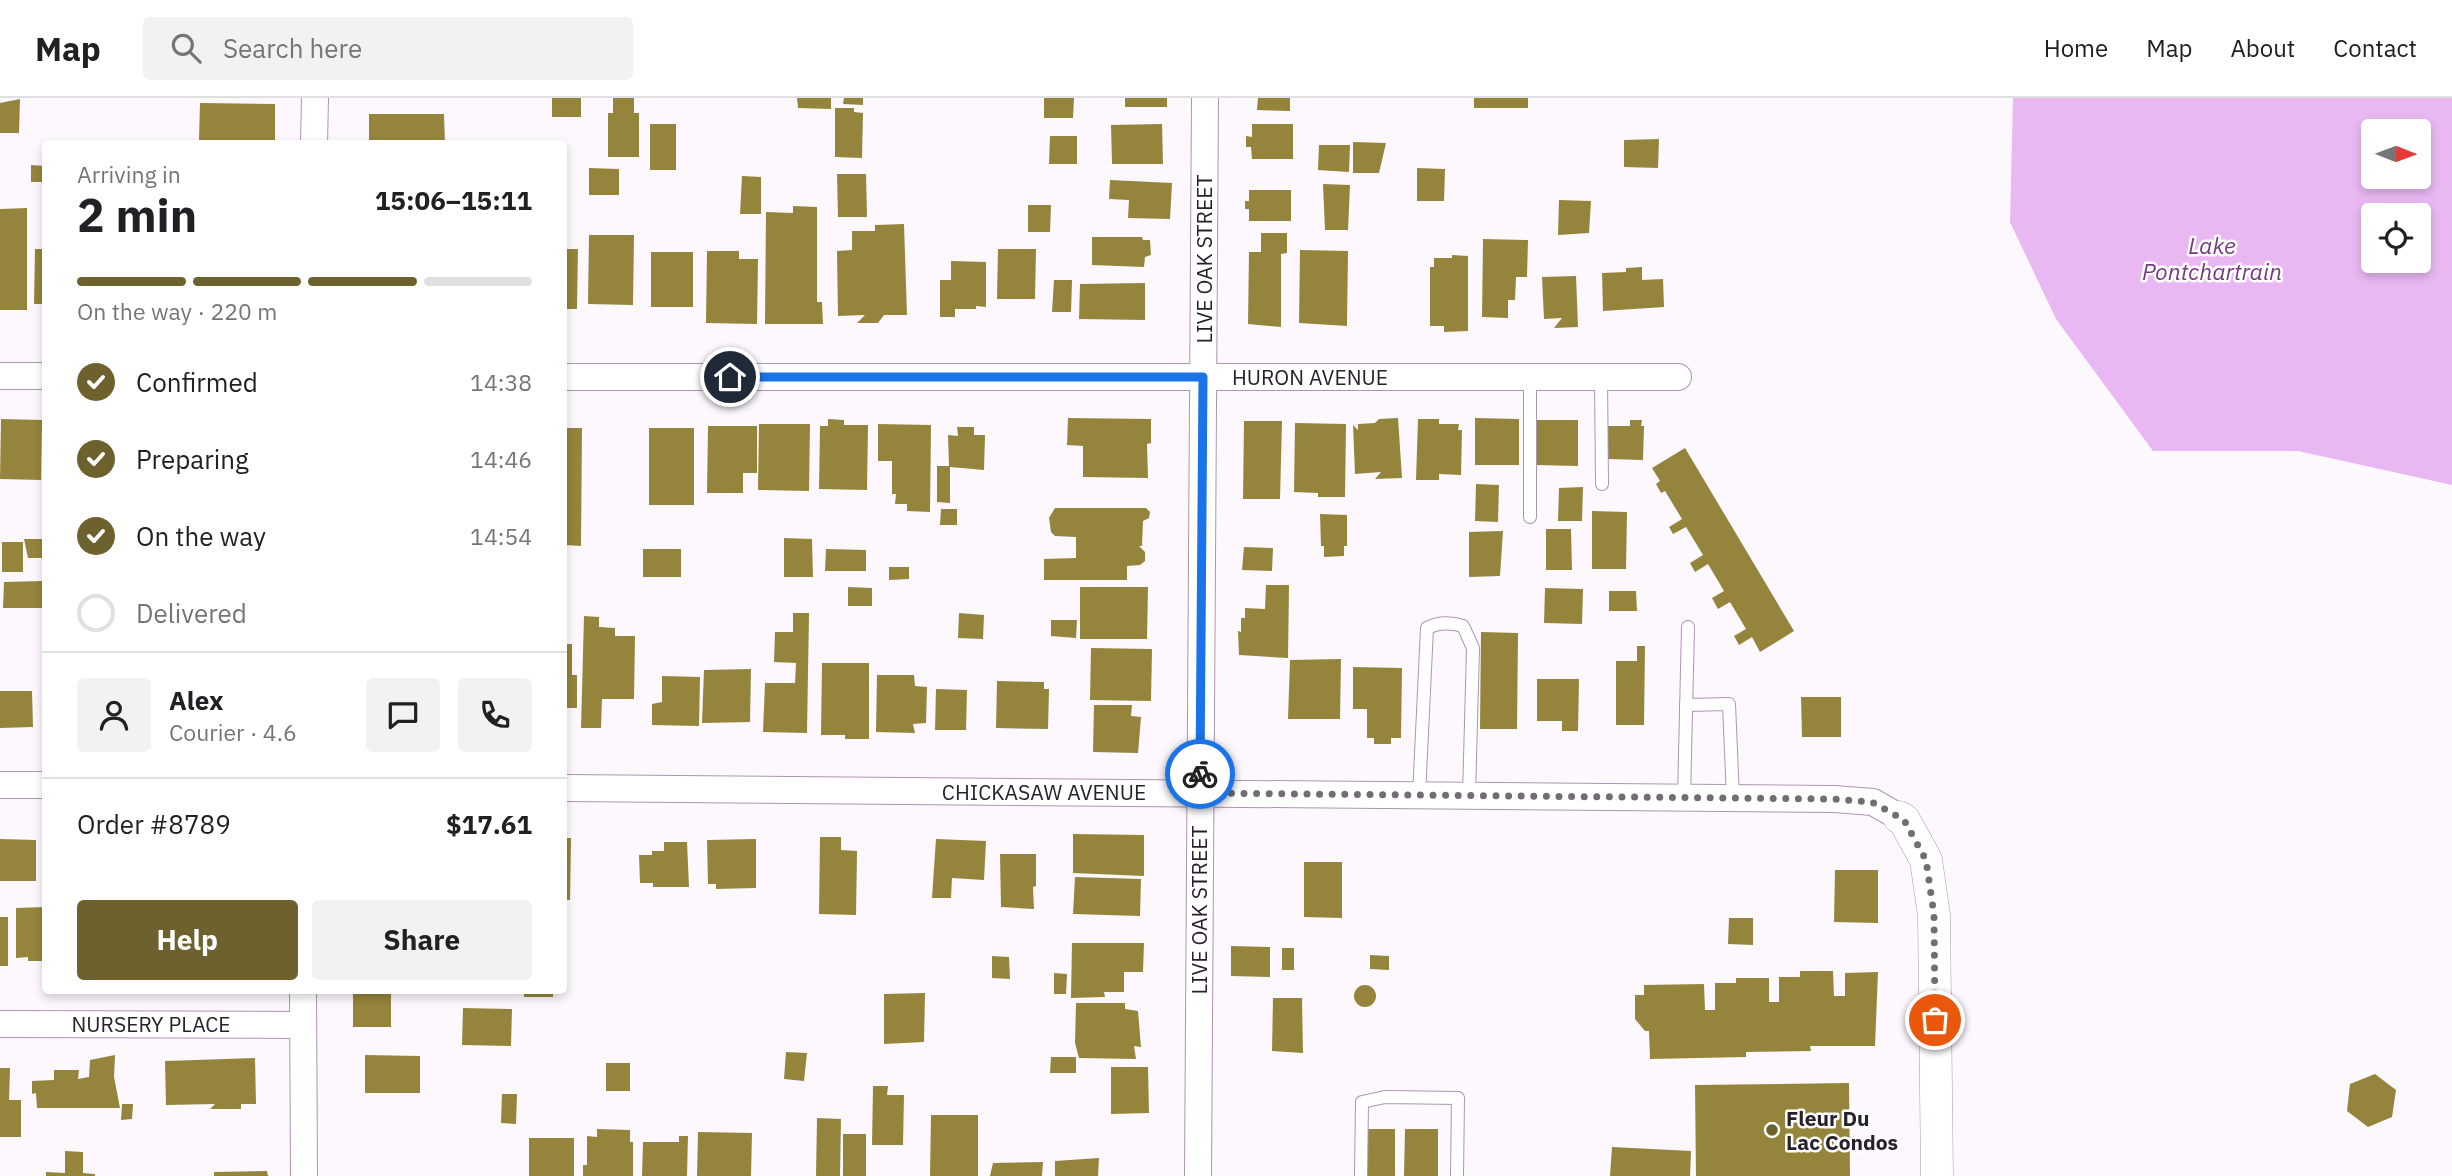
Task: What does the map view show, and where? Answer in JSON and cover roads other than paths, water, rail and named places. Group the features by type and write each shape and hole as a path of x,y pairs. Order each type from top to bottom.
{"street":[{"path":"314,140 315,98"},
{"name":"LIVE OAK STREET","path":"1198,1176 1205,98"},
{"path":"0,376 42,376"},
{"name":"HURON AVENUE","path":"567,377 1678,377"},
{"path":"0,785 42,785"},
{"name":"CHICKASAW AVENUE","path":"567,788 1834,799 1872,802 1899,817"},
{"path":"1899,817 1904,820 1926,860 1934,915 1937,1176"},
{"path":"303,994 304,1176"},
{"name":"NURSERY PLACE","path":"0,1024 302,1025"}],"lane":[{"path":"1530,377 1530,517"},
{"path":"1601,377 1602,484"},
{"path":"1419,796 1427,628 1434,624 1452,623 1463,626 1473,648 1469,796"},
{"path":"1684,798 1688,626"},
{"path":"1686,705 1729,704 1734,798"},
{"path":"1361,1176 1362,1102 1385,1097 1458,1098 1457,1176"}],"water":[{"name":"Lake Pontchartrain","path":"2013,98 2452,98 2452,485 2298,451 2153,451 2056,319 2010,222"}],"place":[{"name":"Fleur Du Lac Condos","path":"1772,1130"}]}
